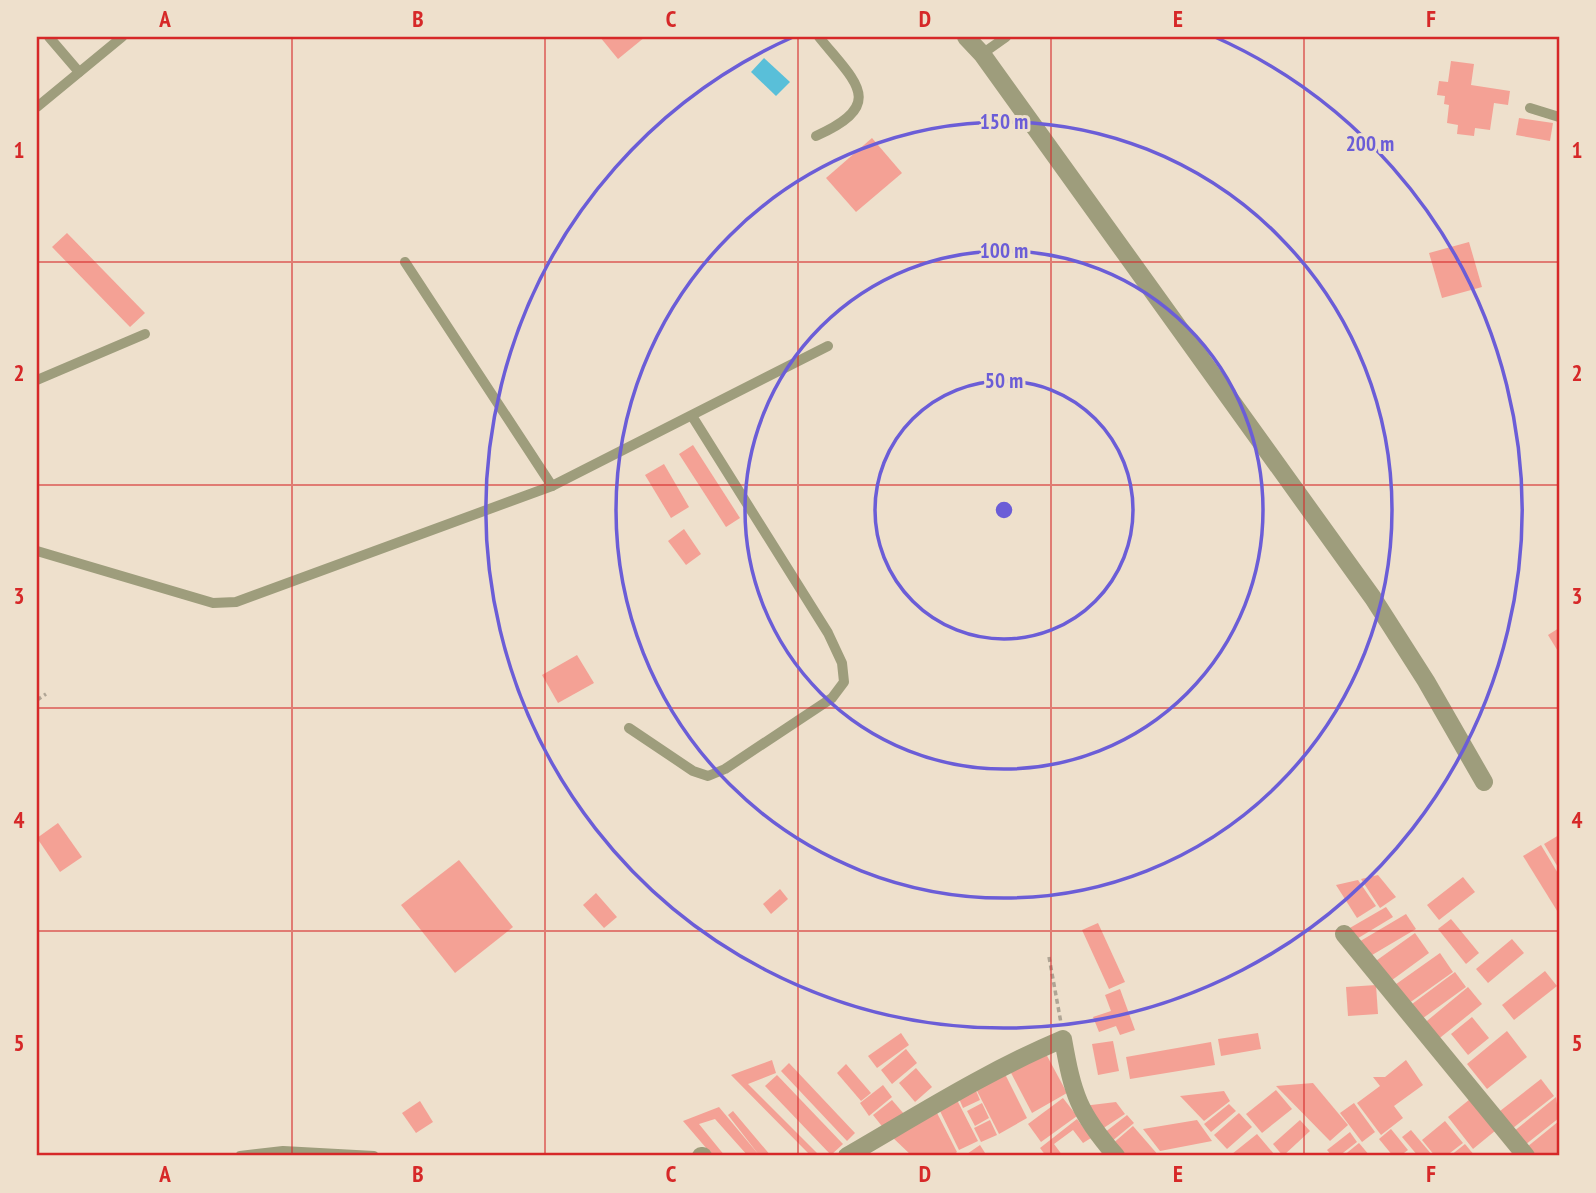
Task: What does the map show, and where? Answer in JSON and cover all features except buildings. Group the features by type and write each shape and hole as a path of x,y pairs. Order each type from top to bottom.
{"street":[{"path":"965,37 982,54 1373,598 1426,681 1484,782"},
{"path":"1344,934 1526,1156"},
{"path":"846,1156 971,1082 1063,1039 1076,1100 1087,1121 1115,1156"}],"lane":[{"path":"49,37 79,72"},
{"path":"37,107 122,37"},
{"path":"816,136 843,123 855,111 860,99 854,81 818,37"},
{"path":"982,54 1001,38"},
{"path":"1530,108 1559,117"},
{"path":"405,262 552,486"},
{"path":"37,380 145,334"},
{"path":"37,551 213,603 236,603 552,486 828,346"},
{"path":"629,728 693,771 708,776 725,769 832,698 844,682 842,663 828,633 692,416"},
{"path":"240,1156 283,1151 374,1156"}],"path":[{"path":"37,700 47,694"},
{"path":"1049,957 1063,1039"}],"water":[{"path":"764,58 790,82 776,96 751,72"}]}
